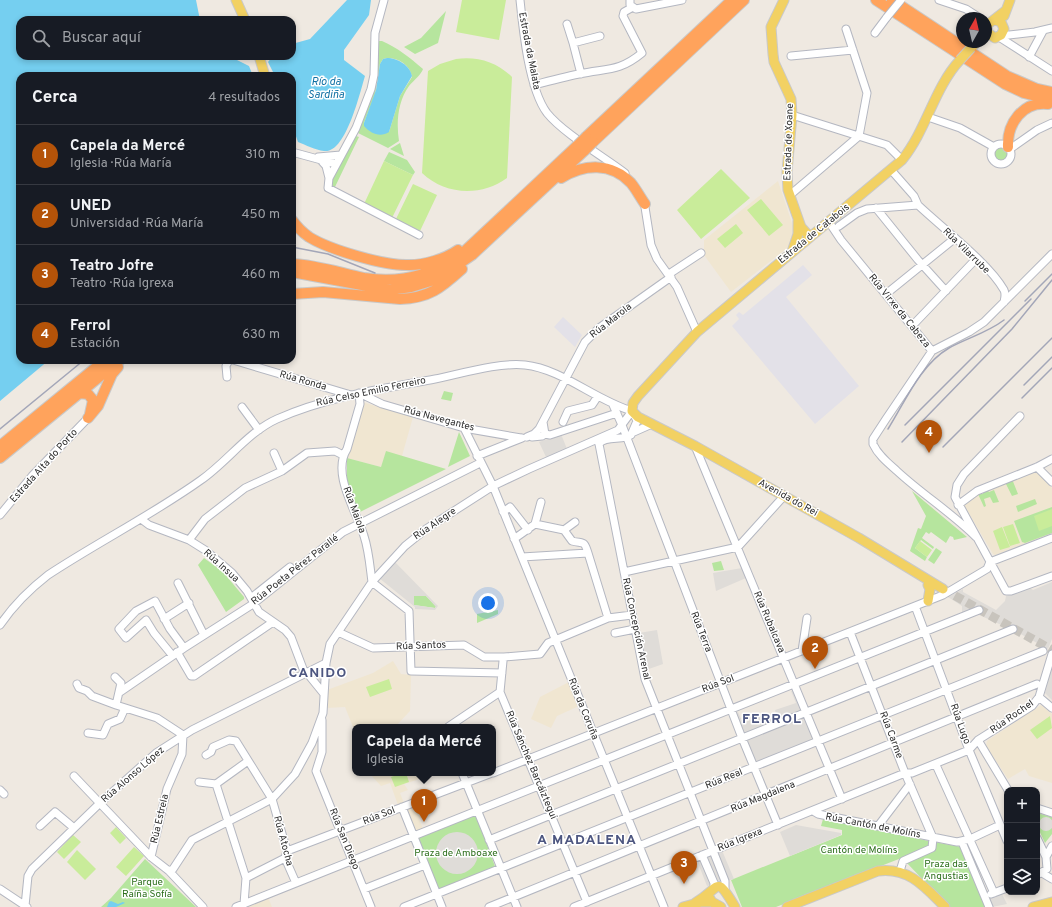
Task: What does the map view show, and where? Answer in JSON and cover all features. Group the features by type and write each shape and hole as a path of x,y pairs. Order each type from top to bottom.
{"highway":[{"path":"590,140 732,0"},
{"path":"296,264 314,266 364,278 388,280 411,278 434,270 454,260 495,222 590,140 744,0"},
{"path":"876,0 1005,84 1024,93 1052,100"},
{"path":"892,0 1014,80 1037,89 1052,92"},
{"path":"1014,80 1052,89"},
{"path":"1009,148 1011,128 1021,112 1034,104 1052,104"},
{"path":"296,273 389,290 411,287 436,279 456,268 506,224 549,184 581,147"},
{"path":"549,184 582,168 598,166 620,174 632,185 645,204"},
{"path":"296,224 305,234 328,245 384,262 409,265 426,263 456,251 495,222"},
{"path":"296,294 323,292 400,300 422,297 444,286 495,237 506,224"},
{"path":"0,446 100,364"},
{"path":"0,458 116,364"},
{"path":"88,418 98,406 112,374 118,364"},
{"path":"79,393 88,394 93,400 93,407 88,418"}],"main road":[{"path":"236,0 243,16"},
{"name":"Estrada de Xoane","path":"784,0 772,22 771,33 774,62 790,94 792,114 787,172 790,196 797,218"},
{"path":"992,27 1005,11 1010,0"},
{"path":"1003,26 1005,11"},
{"path":"992,28 1001,22 1003,26"},
{"name":"Estrada de Catabois","path":"632,411 633,403 638,396 697,332 840,212 892,171 919,136 946,78 971,48"},
{"path":"260,60 264,72"},
{"path":"792,252 798,234 797,218"},
{"path":"797,218 807,240"},
{"path":"798,234 807,240"},
{"name":"Avenida do Rei","path":"632,411 638,417 694,446 892,557 943,592"},
{"path":"892,557 898,566 928,585 943,592"},
{"path":"928,585 930,589 928,601"},
{"path":"787,907 878,871 900,871 920,881 945,907"},
{"path":"683,907 695,903 720,886 726,891 735,907"},
{"path":"712,890 717,905"},
{"path":"695,903 717,905 726,901 726,891"},
{"path":"1033,907 1052,902"}],"street":[{"path":"384,0 375,33 372,85 361,117 329,178 327,186 329,190 419,235"},
{"name":"Estrada da Malata","path":"520,0 534,85 540,101 552,118 632,178 641,191 645,204"},
{"path":"630,0 633,7"},
{"path":"534,85 581,74 613,70 629,64 642,53 623,16 624,12 633,7 636,9 682,0"},
{"path":"875,33 901,0"},
{"path":"939,0 966,9 970,12"},
{"path":"567,24 581,74"},
{"path":"1003,26 1013,35"},
{"path":"992,30 1013,35 1052,28"},
{"path":"790,196 859,136 867,93 846,29"},
{"path":"992,30 1029,57 1052,71"},
{"path":"1029,57 1042,31"},
{"path":"573,44 600,36"},
{"path":"791,56 853,50"},
{"path":"792,114 887,145 902,160"},
{"path":"928,117 960,128 994,148"},
{"path":"1009,148 1037,130 1052,123"},
{"path":"1002,144 1009,148 1011,155 1008,161 999,164 992,157 994,148 1002,144"},
{"path":"296,153 336,164"},
{"path":"318,158 341,156"},
{"path":"318,158 326,166 329,178"},
{"name":"Rúa Vilarrube","path":"892,171 914,196 918,205 976,259 1004,290 1006,296 1004,302"},
{"path":"645,204 651,245 657,259 670,275 697,332"},
{"path":"839,226 857,213 876,208 918,205"},
{"path":"876,208 946,291"},
{"path":"840,212 839,226 841,240"},
{"name":"Rúa Virxe da Cabeza","path":"829,222 841,240 932,351 873,439 872,444 879,454 911,484 952,516"},
{"path":"886,294 954,239"},
{"name":"Rúa Marola","path":"541,432 543,422 585,342 599,328 701,253"},
{"path":"932,351 970,332 1004,302 1052,254"},
{"path":"912,326 976,259"},
{"path":"227,364 227,376"},
{"name":"Rúa Ronda","path":"246,364 351,395"},
{"name":"Rúa Celso Emilio Ferreiro","path":"0,625 23,598 48,575 87,550 141,519 206,477 259,430 276,420 320,402 359,393 513,364 537,367 551,371 613,405 632,411"},
{"name":"Rúa Navegantes","path":"359,393 382,404 464,428 524,438"},
{"name":"Rúa Maiola","path":"359,393 360,404 347,449 343,454 342,468 346,491 364,536 372,582"},
{"path":"563,422 568,411 592,405 598,396"},
{"path":"613,405 622,425"},
{"path":"242,407 259,430"},
{"path":"622,425 632,411 637,421 634,432"},
{"name":"Rúa Navegantes","path":"479,459 524,438 541,432 550,435 617,413"},
{"path":"1020,416 964,474 954,490 958,504 990,562 990,570 1007,591 1052,576"},
{"name":"Estrada Alta do Porto","path":"0,515 32,476 88,418"},
{"path":"596,442 627,438 634,432 652,424"},
{"name":"Rúa Terra","path":"622,425 742,738 778,825"},
{"name":"Rúa Alegre","path":"324,694 326,663 330,644 372,582 404,546 493,486 596,442 618,430 622,425"},
{"name":"Rúa da Coruña","path":"464,428 493,486 554,641 594,734 664,907"},
{"name":"Rúa Concepción Arenal","path":"596,442 645,679 655,708 702,821 724,881 726,891"},
{"name":"Rúa Rubalcava","path":"694,446 738,547 842,799"},
{"path":"189,540 205,519 245,488 282,471 307,453 335,451 343,454"},
{"path":"274,453 282,471"},
{"name":"Rúa Poeta Pérez Parallé","path":"120,692 252,601 358,521 479,459"},
{"path":"958,504 982,489 1038,467 1052,459"},
{"path":"1038,467 1052,482"},
{"path":"624,572 738,547 784,496"},
{"path":"514,539 535,524 541,502"},
{"path":"958,504 958,512 952,516 976,537"},
{"path":"503,512 510,508 528,530"},
{"name":"Rúa Insua","path":"141,519 148,525 189,540 205,550 232,573 259,612 285,630 291,637 295,643 306,674"},
{"path":"564,530 575,522"},
{"path":"535,524 564,530 572,541 585,544 608,618"},
{"path":"990,562 1052,538"},
{"path":"522,557 588,553"},
{"name":"Rúa Sol","path":"496,772 916,606 990,570"},
{"path":"178,582 204,635"},
{"path":"372,582 410,611 411,671 502,673"},
{"path":"184,648 170,629 155,601 136,611 119,629 126,638 146,620 154,633 175,654 191,676 194,676 273,622"},
{"path":"164,619 189,603"},
{"name":"Rúa Lugo","path":"916,606 970,750 1004,834"},
{"path":"236,907 979,610"},
{"name":"Rúa Santos","path":"338,632 373,648 464,645 484,657 504,657 540,654 548,643 608,618 632,615"},
{"path":"802,651 807,618"},
{"path":"158,636 170,629"},
{"path":"615,633 635,629"},
{"path":"489,840 1014,629"},
{"name":"Rúa Carme","path":"850,632 933,838"},
{"name":"Rúa Real","path":"404,907 1044,651"},
{"name":"Rúa Rochel","path":"970,750 978,740 1032,706 1038,697 1052,654"},
{"name":"Rúa Sánchez Barcáiztegui","path":"504,657 500,692 552,814 587,902"},
{"name":"Rúa Alonso López","path":"26,906 28,876 32,869 99,804 156,753 183,735 326,663"},
{"path":"169,871 173,870 192,840 272,799 295,774 312,743 323,713 324,694 306,674"},
{"path":"115,677 122,683 116,705"},
{"path":"77,684 79,688 87,691 92,696 157,718 183,735"},
{"name":"Rúa Magdalena","path":"489,907 894,744 1037,684"},
{"path":"452,724 500,692"},
{"path":"1038,697 1052,708"},
{"path":"88,733 103,735 108,724 120,719 125,708"},
{"name":"Rúa San Diego","path":"323,713 322,752 316,770 371,907"},
{"name":"Rúa Estrela","path":"183,735 182,754 167,789 151,857 169,871 203,907"},
{"name":"Rúa Atocha","path":"206,755 211,752 213,747 233,740 236,741 272,799 286,854 296,883"},
{"path":"978,740 1006,787"},
{"name":"Rúa Igrexa","path":"574,907 906,773 912,774 970,750"},
{"path":"199,782 216,784 248,761"},
{"path":"936,765 994,893"},
{"path":"74,776 151,857"},
{"path":"463,776 516,907"},
{"name":"Rúa Sol","path":"246,878 286,854 402,807 485,776"},
{"path":"216,784 246,878 244,904"},
{"path":"878,826 910,784"},
{"path":"402,807 442,907"},
{"path":"1040,809 1052,813"},
{"name":"Rúa Cantón de Molíns","path":"813,811 818,814 933,838"},
{"path":"40,826 55,812 74,828"},
{"path":"900,871 903,861 932,848 933,838 962,842 1000,825"},
{"path":"962,842 988,907"},
{"path":"1040,843 1049,859"},
{"path":"1052,846 1049,859 1042,872 1052,879"},
{"path":"702,855 714,882 712,890"},
{"path":"364,889 425,865"},
{"path":"0,889 26,906"},
{"path":"985,897 1004,889"}],"shaded area":[{"path":"778,181 794,229 790,246 731,292 704,255 704,240"},
{"path":"803,265 812,275 786,297 859,386 815,424 732,326 739,319 736,315 739,312 743,315"},
{"path":"563,317 582,335 575,347 554,327"},
{"path":"362,402 413,417 402,456 386,452 381,467 347,458"},
{"path":"561,434 567,449 546,457 539,442"},
{"path":"1036,471 1052,488 1052,533 995,555 993,554 964,505 965,503 979,493"},
{"path":"394,561 438,606 435,610 415,609 415,607 379,578","holes":["414,596 426,596 436,607 435,608 414,605"]},
{"path":"742,568 746,578 716,591 713,573"},
{"path":"1052,582 1052,639 1048,649 1017,632 977,614 962,613 962,606 948,597 963,589 963,592 996,610 1005,601 1006,596 1029,587 1033,590"},
{"path":"657,630 663,664 646,670 639,633"},
{"path":"393,661 401,674 411,675 410,711 398,724 352,724 345,707 326,708 327,690 373,673"},
{"path":"1052,665 1052,700 1045,693"},
{"path":"324,666 323,693 309,675"},
{"path":"569,682 579,706 557,716 551,728 531,719 540,697"},
{"path":"794,690 814,740 755,764 735,713 738,712 743,723 763,715 765,719 776,714 775,710 796,703 791,691"},
{"path":"1041,705 1052,714 1052,783 1029,776 1025,769 1008,779 986,746 987,741"},
{"path":"372,776 429,776 404,784 408,790 400,793 404,803 398,805 390,783 381,786"},
{"path":"427,801 431,812 419,819 423,829 416,832 407,808"},
{"path":"1046,817 1052,821 1053,824 1051,829 1046,831 1041,829 1041,819"},
{"path":"796,825 841,833 841,835 790,856 780,832"},
{"path":"453,832 461,832 469,835 475,841 478,853 475,865 469,871 461,874 453,874 445,871 439,865 436,857 436,849 439,841 445,835"},
{"path":"721,848 734,879 707,886 696,858"},
{"name":"Praza das Angustias","path":"1000,890 1007,904 992,907 987,896"},
{"path":"268,897 272,907 241,907"}],"green space":[{"path":"462,0 506,0 499,40 456,32"},
{"path":"446,11 438,43 415,54 404,47 421,38"},
{"path":"378,41 382,41 398,50 423,69 409,86 402,98 398,119 399,141 388,148 358,133 377,83","holes":["383,59 396,59 409,69 412,77 400,96 389,132 364,123 375,95 380,64"]},
{"path":"472,58 486,61 500,67 512,77 507,178 497,184 475,191 463,191 441,186 422,173 428,71 440,64 456,59"},
{"path":"356,136 359,137 334,189 332,186 333,179"},
{"path":"400,143 404,156 390,149"},
{"path":"1001,148 1006,150 1008,155 1006,160 1001,162 996,160 994,155 996,150"},
{"path":"389,152 407,160 415,172 413,175 384,161"},
{"path":"384,161 413,175 392,218 364,204"},
{"path":"721,169 750,198 701,239 677,210"},
{"path":"413,184 437,195 420,231 396,219"},
{"path":"761,199 783,225 769,236 747,210"},
{"path":"736,224 743,233 725,248 717,239"},
{"path":"444,391 453,393 451,401 441,399"},
{"path":"459,432 470,456 448,467"},
{"path":"386,451 446,469 360,512 357,511 347,482 347,458 381,467"},
{"path":"1012,479 1018,494 1012,496 1005,482"},
{"path":"987,490 989,492 994,490 999,502 993,503 990,497 984,499 986,506 984,507 978,494 983,494 983,492"},
{"path":"912,491 967,537 954,540 953,537 950,536 946,543 931,532 929,534 926,532 922,538 934,547 933,549 921,540 915,548 927,557 925,561 910,551 918,528 921,529 926,516"},
{"path":"1035,499 1037,504 1018,512 1016,506"},
{"path":"1052,507 1052,533 1025,543 1022,542 1014,521"},
{"path":"1052,509 1052,526 1039,531 1034,516"},
{"path":"1013,524 1020,543 1010,546 1003,527"},
{"path":"1002,527 1010,547 1000,550 993,531"},
{"path":"920,541 932,550 927,557 915,548"},
{"path":"936,548 942,552 934,564 928,560"},
{"path":"204,558 223,572 244,597 244,599 226,612 198,565"},
{"path":"721,561 724,570 714,571 712,563"},
{"path":"414,596 426,596 436,606 435,608 414,605"},
{"path":"498,610 498,614 477,623 477,614"},
{"path":"389,679 392,689 370,697 366,687"},
{"path":"1050,716 1052,728 1037,739 1030,730"},
{"path":"407,776 409,782 395,787 391,777"},
{"path":"1040,814 1052,817 1052,834 1045,843 1040,832"},
{"name":"Praza de Amboaxe","path":"476,815 496,869 437,892 416,838"},
{"name":"Cantón de Molíns","path":"823,819 929,841 927,848 776,907 742,907 731,880 842,835 842,830 821,826"},
{"path":"116,827 126,838 120,844 110,833"},
{"path":"73,835 81,842 64,859 57,852"},
{"name":"Praza das Angustias","path":"934,842 962,847 985,907 949,907 906,862 933,851"},
{"path":"134,847 144,856 126,876 116,867"},
{"path":"77,850 96,869 85,880 67,862"},
{"name":"Parque Raíña Sofía","path":"145,859 196,907 101,907 111,898"}],"water":[{"path":"0,0 196,0 199,16 16,16 16,60 237,60 249,66 251,72 16,72 16,364 44,364 0,401"},
{"name":"Río da Sardiña","path":"347,0 371,0 369,15 344,50 344,60 365,76 356,108 339,143 332,149 324,151 314,149 298,142 296,136 296,72 273,72 268,62 270,60 296,60 296,43 310,39"},
{"path":"383,59 395,59 406,65 412,76 400,96 389,132 379,135 369,131 364,126 364,123 376,90 380,64"},
{"path":"111,901 118,904 123,902 125,903 116,907 107,907"}],"tunnel":[{"path":"943,589 1052,650"}],"railway":[{"path":"296,248 328,254 375,273"},
{"path":"1025,301 1052,274"},
{"path":"902,442 1012,329 1052,280"},
{"path":"905,425 1031,299"},
{"path":"888,429 921,374 939,355 956,344 991,328 1004,320"},
{"path":"943,447 1052,338"},
{"path":"1024,385 1052,357"},
{"path":"0,429 79,364"},
{"path":"1022,398 1052,368"}],"place":[{"name":"Ferrol","path":"929,453"},
{"name":"UNED","path":"815,669"},
{"name":"Capela da Mercé","path":"424,822"},
{"name":"Teatro Jofre","path":"684,884"}],"district":[{"name":"CANIDO","path":"318,673"},
{"name":"FERROL","path":"772,719"},
{"name":"A MADALENA","path":"587,840"}]}
